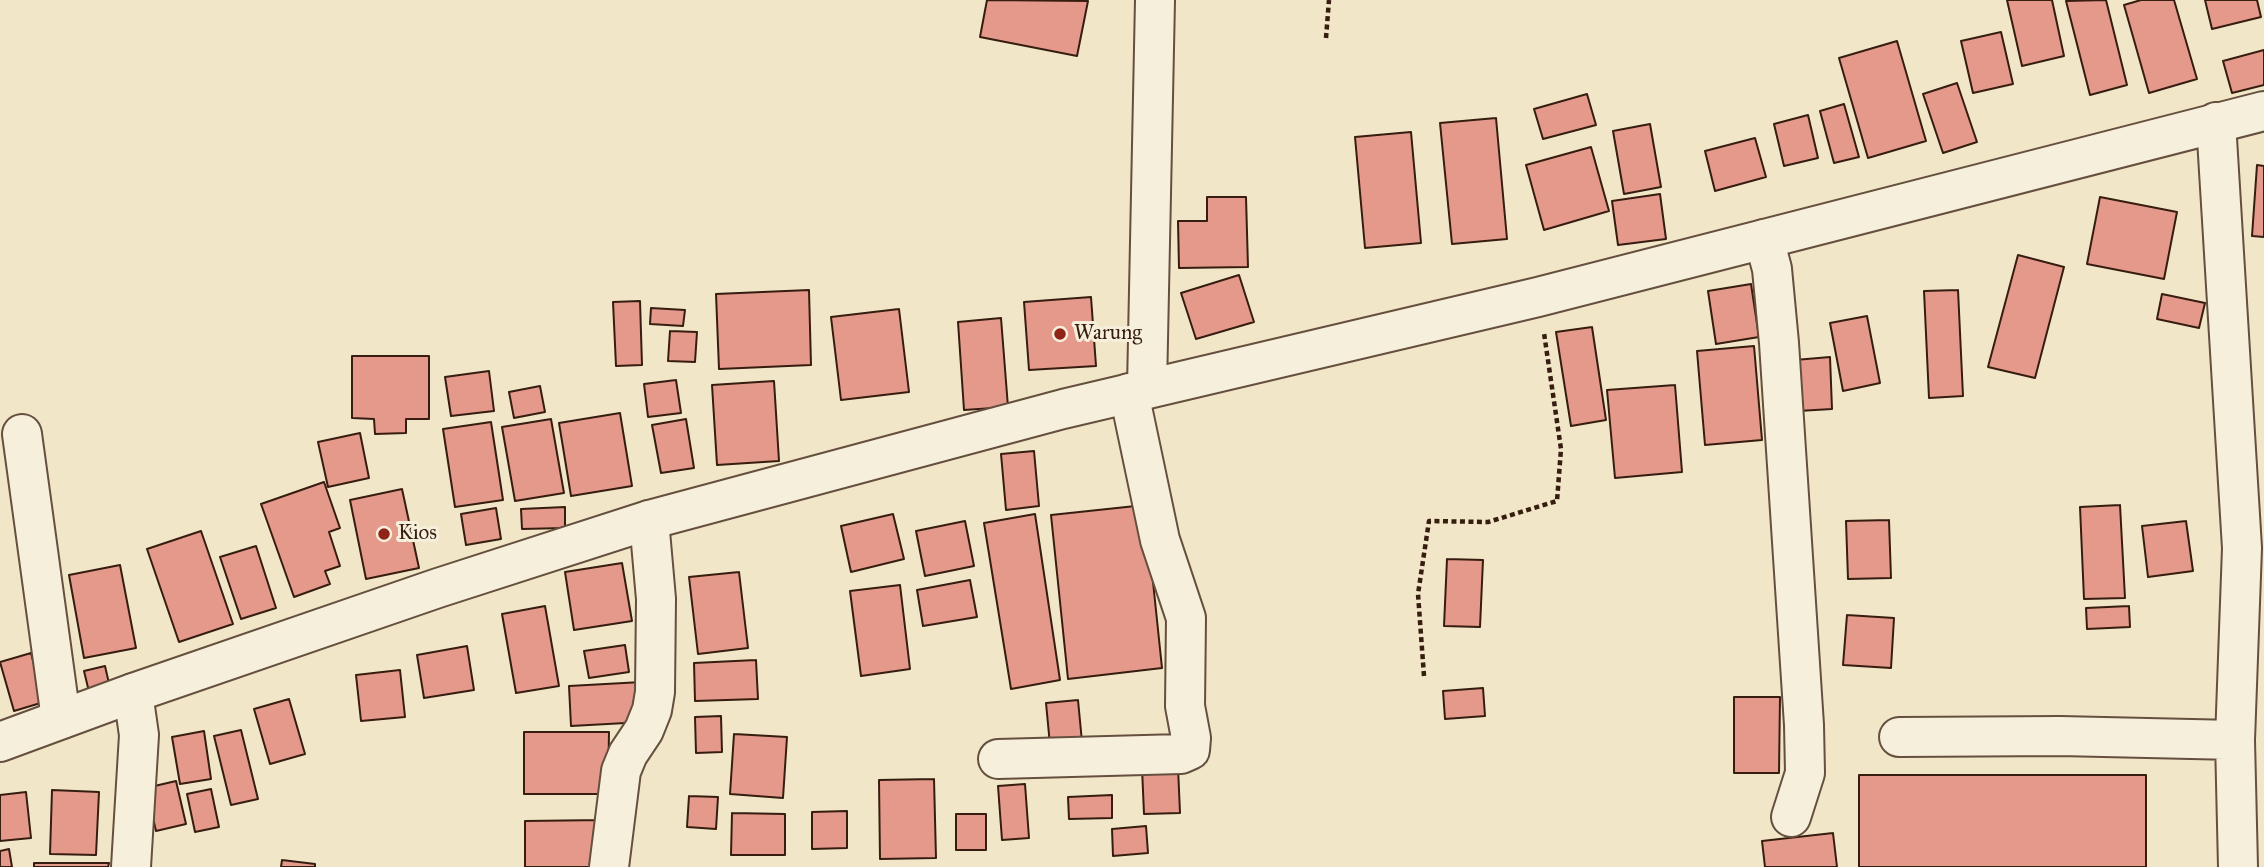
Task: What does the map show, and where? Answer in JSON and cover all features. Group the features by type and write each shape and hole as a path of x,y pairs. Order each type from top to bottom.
{"street":[{"path":"998,759 1181,754 1190,750 1191,738 1185,706 1186,618 1160,540 1136,405 1155,0"},
{"path":"0,742 61,719 136,714 438,588 649,520 1136,405 1260,364 1538,297 1768,253 2216,122 2264,111"},
{"path":"2216,122 2242,548 2235,740 2247,847"},
{"path":"1768,253 1779,343 1804,725 1805,773 1791,817"},
{"path":"22,434 61,719"},
{"path":"609,867 621,771 628,754 644,730 652,710 655,692 656,599 649,520"},
{"path":"131,867 136,714"},
{"path":"1899,737 2060,736 2235,740"}],"path":[{"path":"1326,38 1329,0"},
{"path":"1424,676 1418,594 1429,521 1488,522 1557,501 1561,449 1538,297"}],"building":[{"path":"987,0 1088,1 1077,56 980,37"},
{"path":"2007,0 2052,0 2064,56 2022,66"},
{"path":"2106,0 2127,85 2090,95 2066,1"},
{"path":"2141,0 2174,0 2197,79 2149,93 2124,5"},
{"path":"2205,0 2257,0 2261,17 2212,29"},
{"path":"2001,32 2013,84 1973,93 1961,41"},
{"path":"1897,41 1926,141 1868,158 1839,58"},
{"path":"2264,50 2264,85 2232,93 2223,61"},
{"path":"1957,83 1977,142 1943,153 1923,94"},
{"path":"1587,94 1596,125 1543,139 1534,109"},
{"path":"1844,104 1859,157 1834,163 1820,111"},
{"path":"1808,115 1818,158 1784,166 1774,124"},
{"path":"1496,118 1507,239 1452,244 1440,123"},
{"path":"1650,124 1661,187 1624,194 1613,131"},
{"path":"1411,132 1421,243 1365,248 1355,137"},
{"path":"1755,138 1766,177 1715,191 1705,151"},
{"path":"1591,147 1609,211 1544,230 1526,165"},
{"path":"2257,165 2264,166 2264,237 2252,236"},
{"path":"1660,194 1666,239 1618,245 1612,201"},
{"path":"1207,197 1246,197 1248,267 1179,268 1178,221 1207,221"},
{"path":"2100,197 2177,212 2164,279 2087,264"},
{"path":"2018,255 2064,267 2035,378 1988,367"},
{"path":"1239,275 1254,322 1196,339 1181,293"},
{"path":"1751,284 1759,337 1716,344 1708,291"},
{"path":"809,290 811,365 719,369 716,294"},
{"path":"1958,290 1963,396 1929,398 1924,291"},
{"path":"2162,294 2205,303 2199,328 2157,319"},
{"name":"Warung","path":"1091,297 1096,366 1029,370 1024,302"},
{"path":"640,301 642,365 616,366 613,302"},
{"path":"651,308 685,310 683,326 650,324"},
{"path":"899,309 909,392 841,400 831,317"},
{"path":"1867,316 1880,383 1843,391 1830,323"},
{"path":"1001,318 1008,407 964,410 958,322"},
{"path":"1592,327 1606,420 1571,426 1556,332"},
{"path":"670,331 697,332 695,362 668,361"},
{"path":"1754,346 1762,440 1705,445 1697,351"},
{"path":"352,356 429,356 429,419 406,419 406,433 375,434 374,419 352,418"},
{"path":"1830,357 1832,409 1798,411 1795,360"},
{"path":"489,371 494,411 451,416 445,377"},
{"path":"676,380 681,413 648,417 644,384"},
{"path":"774,381 779,461 717,465 712,385"},
{"path":"1675,385 1682,472 1615,478 1607,390"},
{"path":"540,386 545,412 514,418 509,392"},
{"path":"620,413 632,486 571,496 559,423"},
{"path":"551,419 564,493 515,501 502,427"},
{"path":"686,419 694,468 661,473 652,425"},
{"path":"491,422 503,500 455,507 443,429"},
{"path":"360,433 369,478 328,487 318,442"},
{"path":"1034,451 1039,506 1006,510 1001,454"},
{"path":"324,482 340,528 329,532 340,566 325,571 330,584 294,597 261,504"},
{"name":"Kios","path":"402,489 419,568 366,579 350,500"},
{"path":"1145,505 1162,668 1068,679 1051,515"},
{"path":"2120,505 2125,598 2084,599 2080,507"},
{"path":"565,507 565,528 522,529 521,509"},
{"path":"496,508 501,539 466,545 461,514"},
{"path":"893,514 904,559 851,572 841,526"},
{"path":"1035,514 1060,680 1011,689 984,523"},
{"path":"1889,520 1891,578 1848,579 1846,521"},
{"path":"965,521 974,566 925,576 916,531"},
{"path":"2186,521 2193,571 2148,577 2142,526"},
{"path":"201,531 233,624 179,642 147,549"},
{"path":"256,546 276,608 241,619 220,557"},
{"path":"1447,559 1483,560 1480,627 1444,626"},
{"path":"622,563 632,621 574,630 565,572"},
{"path":"120,565 136,648 84,658 69,575"},
{"path":"739,572 748,648 698,654 689,577"},
{"path":"970,580 977,617 923,626 917,590"},
{"path":"900,585 910,669 861,676 850,591"},
{"path":"545,606 559,686 516,693 502,614"},
{"path":"2129,606 2130,627 2087,629 2086,608"},
{"path":"1847,615 1894,618 1891,668 1843,665"},
{"path":"625,645 629,672 589,678 584,651"},
{"path":"467,646 474,690 424,698 417,655"},
{"path":"31,653 44,702 14,711 0,662"},
{"path":"756,660 758,699 695,701 694,663"},
{"path":"105,666 111,692 90,696 84,671"},
{"path":"400,670 405,717 361,721 356,675"},
{"path":"642,682 644,722 571,726 569,686"},
{"path":"1483,688 1485,716 1445,719 1443,691"},
{"path":"1734,697 1780,697 1779,773 1734,773"},
{"path":"289,699 305,754 270,764 254,709"},
{"path":"1078,700 1082,742 1050,745 1046,703"},
{"path":"721,716 722,752 696,753 695,717"},
{"path":"241,730 258,799 231,805 214,736"},
{"path":"204,731 211,779 180,784 172,737"},
{"path":"524,732 609,732 608,794 524,794"},
{"path":"734,734 787,737 783,798 730,794"},
{"path":"1178,767 1180,813 1144,814 1142,768"},
{"path":"1859,775 2146,775 2146,867 1859,867"},
{"path":"934,779 936,858 880,859 879,780"},
{"path":"176,781 186,824 156,831 146,788"},
{"path":"1025,784 1029,838 1002,840 998,786"},
{"path":"211,789 219,827 195,832 187,794"},
{"path":"52,790 99,792 96,855 50,854"},
{"path":"26,792 31,838 0,841 0,795"},
{"path":"1112,795 1112,818 1069,819 1068,797"},
{"path":"689,796 718,797 716,829 687,827"},
{"path":"847,811 847,848 812,849 812,812"},
{"path":"732,813 785,814 785,855 731,855"},
{"path":"956,814 986,814 986,850 956,850"},
{"path":"603,820 604,867 525,867 525,821"},
{"path":"1146,826 1148,853 1113,856 1112,829"},
{"path":"1833,833 1837,867 1765,867 1762,841"},
{"path":"9,849 12,867 0,867 0,851"},
{"path":"282,860 315,864 315,867 281,867"},
{"path":"34,863 109,863 108,867 34,867"}],"place":[{"name":"Warung","path":"1060,334"},
{"name":"Kios","path":"384,534"}]}
